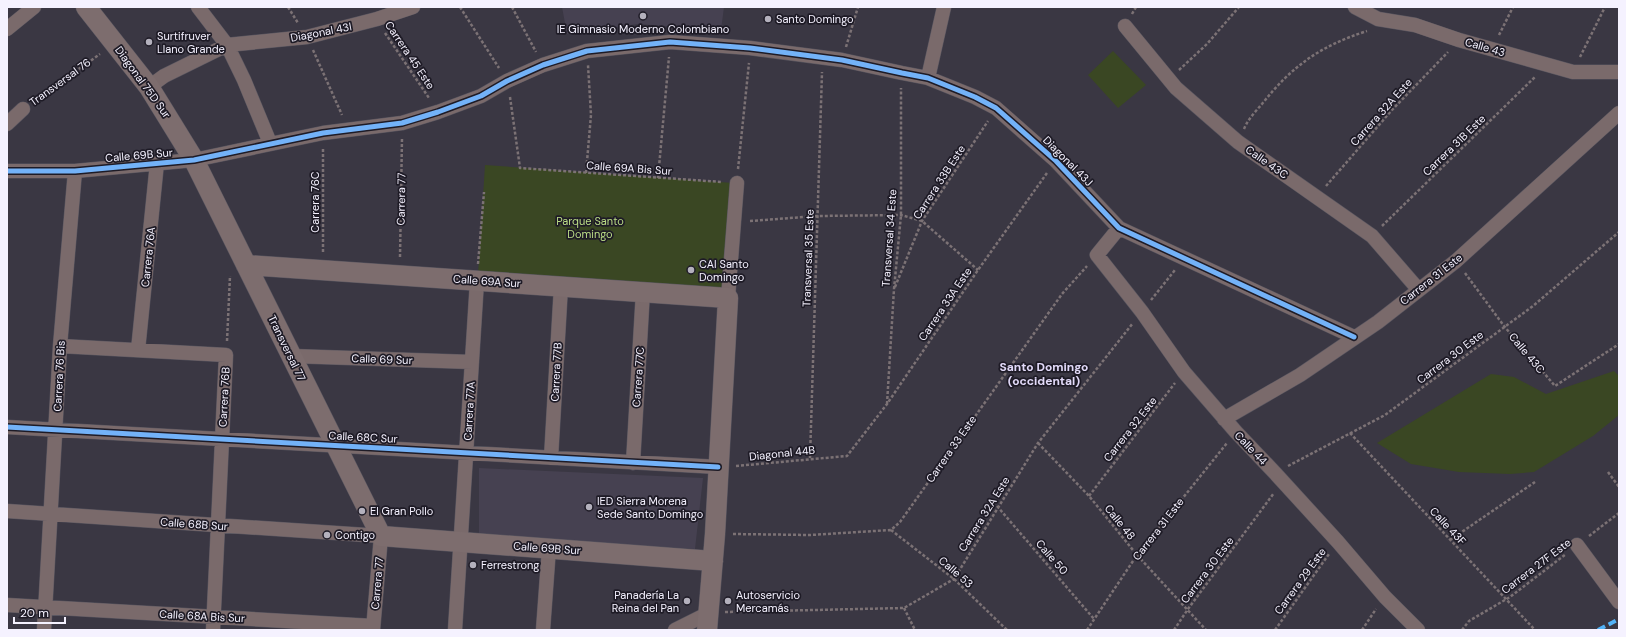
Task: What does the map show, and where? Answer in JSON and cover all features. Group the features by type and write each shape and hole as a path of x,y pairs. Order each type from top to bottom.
{"street":[{"path":"7,29 34,7"},
{"name":"Diagonal 75D Sur","path":"86,7 149,87 194,160"},
{"path":"198,7 227,45 244,80 270,143"},
{"name":"Diagonal 43I","path":"227,45 307,37 376,20 413,7"},
{"path":"928,78 944,7"},
{"name":"Calle 43","path":"1355,7 1378,19 1415,25 1459,40 1572,72 1619,72"},
{"name":"Calle 43C","path":"1125,26 1176,88 1238,142 1372,236 1418,289"},
{"name":"Diagonal 43J","path":"507,81 543,65 587,51 670,42 750,48 822,59 842,60 928,78 975,97 996,108 1056,161 1118,228 1354,337"},
{"path":"149,87 164,76 227,45"},
{"name":"Calle 69B Sur","path":"7,171 75,171 194,160 323,133 402,123 438,112 481,96 507,81"},
{"name":"Transversal 76","path":"7,124 23,109"},
{"name":"Carrera 31 Este","path":"1224,419 1300,375 1378,322 1418,289 1456,261 1619,113"},
{"name":"Transversal 77","path":"194,160 238,266 292,356 381,536"},
{"name":"Carrera 76A","path":"138,350 157,163"},
{"name":"Carrera 76 Bis","path":"44,630 60,346 75,171"},
{"path":"675,630 708,621 715,534 728,298 737,183"},
{"path":"1097,256 1118,228"},
{"name":"Calle 44","path":"1097,256 1142,312 1184,372 1224,419 1338,542 1384,597 1418,630"},
{"name":"Calle 69A Sur","path":"238,266 399,275 728,298"},
{"name":"Carrera 77A","path":"455,630 477,281"},
{"name":"Carrera 77B","path":"551,458 561,286"},
{"name":"Carrera 77C","path":"632,463 643,291"},
{"path":"60,346 226,355"},
{"name":"Carrera 76B","path":"213,624 226,355"},
{"name":"Calle 69 Sur","path":"292,356 472,362"},
{"name":"Calle 68C Sur","path":"7,427 718,467"},
{"name":"Calle 68B Sur","path":"7,512 381,536"},
{"name":"Calle 69B Sur","path":"381,536 713,561"},
{"name":"Carrera 77","path":"373,628 381,536"},
{"path":"1577,545 1619,602"},
{"path":"543,630 549,548"},
{"name":"Calle 68A Bis Sur","path":"7,605 45,607 213,624 373,628"}],"path":[{"path":"288,7 307,37 348,130"},
{"path":"460,7 507,81"},
{"path":"512,7 543,65"},
{"path":"842,60 858,7"},
{"path":"1169,79 1207,44 1239,7"},
{"path":"1493,49 1513,7"},
{"path":"1572,72 1605,7"},
{"path":"1246,124 1280,81 1309,57 1345,38 1371,30"},
{"path":"658,178 670,42"},
{"path":"737,183 750,48"},
{"path":"586,173 591,114 587,51"},
{"path":"477,281 484,192"},
{"path":"733,223 818,216 901,214 922,221 978,270"},
{"path":"1608,472 1619,487"},
{"path":"1450,540 1535,482"},
{"path":"715,534 810,535 891,530"},
{"path":"1362,630 1384,597"},
{"path":"904,608 915,630"}],"shaded area":[{"name":"IE Gimnasio Moderno Colombiano","path":"562,7 724,7 721,30 638,24 567,34"},
{"name":"IED Sierra Morena Sede Santo Domingo","path":"479,468 703,478 695,549 479,536"}],"green space":[{"path":"1113,51 1146,85 1118,108 1088,75"},
{"name":"Parque Santo Domingo","path":"485,165 733,183 725,292 478,275"},
{"path":"1614,371 1619,376 1619,415 1593,436 1534,472 1510,474 1459,472 1411,464 1377,443 1491,374 1514,377 1546,394"}],"marked path":[{"path":"1598,630 1619,619"}],"cycle path":[{"path":"7,171 75,171 194,160 323,133 402,123 438,112 481,96 507,81 543,65 587,51 670,42 750,48 842,60 928,78 975,97 996,108 1056,161 1119,228 1354,337"},
{"path":"7,427 718,467"}],"place":[{"name":"IE Gimnasio Moderno Colombiano","path":"643,16"},
{"name":"Santo Domingo","path":"768,19"},
{"name":"Surtifruver Llano Grande","path":"149,42"},
{"name":"CAI Santo Domingo","path":"691,270"},
{"name":"IED Sierra Morena Sede Santo Domingo","path":"589,507"},
{"name":"El Gran Pollo","path":"362,511"},
{"name":"Contigo","path":"327,535"},
{"name":"Ferrestrong","path":"473,565"},
{"name":"Panadería La Reina del Pan","path":"687,601"},
{"name":"Autoservicio Mercamás","path":"728,601"}],"district":[{"name":"Santo Domingo (occidental)","path":"1044,374"}]}
